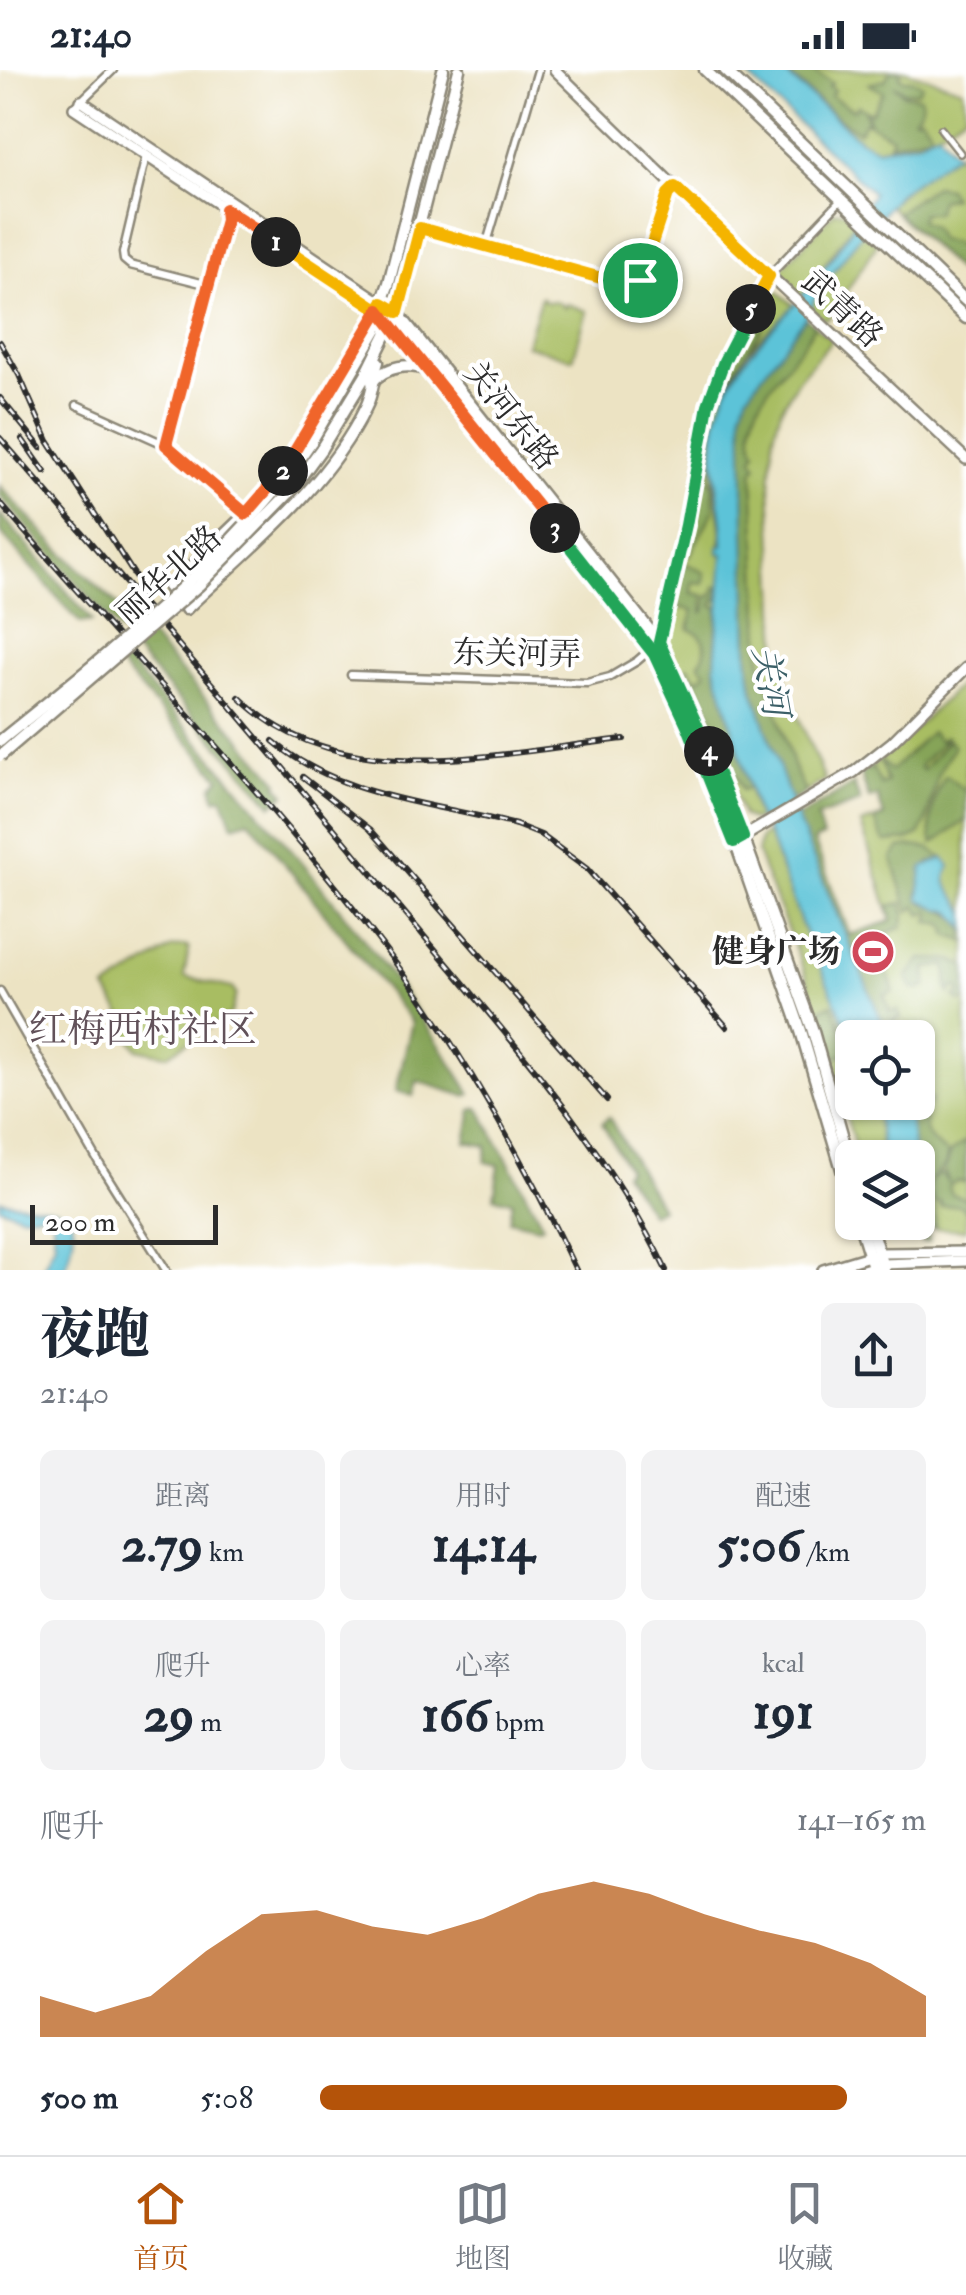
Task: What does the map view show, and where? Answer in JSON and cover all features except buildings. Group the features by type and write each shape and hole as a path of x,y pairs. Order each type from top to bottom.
{"main road":[{"name":"丽华北路","path":"0,756 199,585 289,493 378,327 380,306 443,70"},
{"name":"丽华北路","path":"0,741 184,585 251,520 346,408 395,317 459,70"},
{"name":"武青路","path":"555,70 966,459"},
{"path":"705,70 966,318"},
{"path":"724,70 966,302"},
{"name":"关河东路","path":"78,105 225,209 380,306"},
{"name":"关河东路","path":"78,105 220,194 395,317 655,645 698,723 835,1146"},
{"path":"168,588 246,514 279,476 380,306"},
{"name":"关河东路","path":"395,317 431,372 655,645"},
{"path":"186,609 294,508 324,472 368,404 395,317"},
{"path":"346,408 372,382 394,368 410,366 431,372"},
{"path":"738,837 854,772 892,742 966,668"},
{"name":"关河东路","path":"738,837 812,1028 844,1140"},
{"path":"868,1240 879,1263"},
{"path":"824,1270 966,1252"},
{"path":"931,1256 966,1262"}],"street":[{"path":"78,105 113,70"},
{"path":"486,246 538,70"},
{"path":"941,129 960,152"},
{"path":"146,156 124,260 209,285"},
{"path":"420,228 630,286 640,280 668,194 675,187"},
{"path":"166,445 226,220 220,194"},
{"path":"655,645 682,544 708,405 724,361 769,276 840,200"},
{"path":"77,405 166,445 246,514"},
{"name":"东关河弄","path":"351,675 588,683 610,677 638,661 655,645"},
{"path":"0,991 166,1270"}],"green space":[{"path":"781,70 904,70 963,89 966,113 922,140 877,149 860,140"},
{"path":"810,70 832,83 831,96 854,110 858,105 864,109 868,123 859,132 835,116 789,75"},
{"path":"891,70 901,72 904,80 922,85 918,92 894,85 904,94 920,97 920,109 913,118 921,117 932,132 928,135 889,144 892,137 870,124 865,110 871,113 883,92 869,84 885,80"},
{"path":"966,149 966,279 888,205 920,176"},
{"path":"934,186 947,188 953,197 940,200 936,213 922,213 920,221 932,227 939,240 955,243 961,250 966,248 966,271 962,275 897,213"},
{"path":"839,211 857,220 800,298 782,280 779,271"},
{"path":"862,233 877,242 875,248 828,319 823,319 811,309 814,299"},
{"path":"774,289 794,305 751,347 737,368 719,414 714,447 721,527 719,553 723,553 750,795 758,819 754,821 743,816 714,742 666,644 712,405 727,363 766,291"},
{"path":"541,297 546,302 556,301 587,311 573,359 526,345"},
{"path":"762,301 775,309 717,398 710,438 709,480 714,509 689,557 685,555 714,405 730,363"},
{"path":"805,318 832,340 798,380 781,409 773,439 770,486 778,651 794,706 825,780 791,801 753,690 741,440 767,370"},
{"path":"805,318 814,325 761,400 752,434 757,466 753,472 761,658 805,793 791,801 753,690 748,657 741,440 747,395"},
{"path":"0,486 134,621 121,633 0,496"},
{"path":"0,514 92,621 80,623 0,532"},
{"path":"684,562 705,573 704,583 693,582 692,593 703,595 702,612 707,596 713,596 715,586 719,586 718,600 714,600 713,606 718,607 715,666 749,788 742,790 704,698 682,670 689,667 698,679 706,673 699,663 704,643 689,629 693,610 677,607 671,626"},
{"path":"148,634 279,782 277,785 285,794 272,805 132,648"},
{"path":"123,656 350,922 471,1094 465,1096 417,1081 413,1096 396,1091 412,1022 249,820 233,825 222,797 216,799 212,787 220,778 117,662"},
{"path":"966,679 966,1230 935,1228 935,1140 912,1140 910,1120 935,1120 935,1020 881,1020 846,936 892,921 861,824 884,816 878,796 869,799 861,774 890,752"},
{"path":"931,732 940,741 947,738 923,762 923,770 949,740 954,746 938,774 926,822 919,835 887,842 875,820 884,817 878,796 869,799 861,774 872,767 881,785 887,783 880,760 891,771"},
{"path":"946,776 966,791 966,820 933,844 933,808"},
{"path":"854,784 860,802 817,817 823,837 814,841 850,935 892,921 888,906 902,903 902,927 859,945 868,970 885,964 894,992 884,995 890,1012 898,1010 901,1018 881,1020 797,818"},
{"path":"767,832 844,1020 835,1020 835,1077 805,973 757,853 760,839"},
{"path":"900,848 928,848 943,858 929,863 918,894 922,902 958,920 966,942 947,935 943,924 928,922 929,911 922,915 916,906 909,912 892,858"},
{"path":"189,947 184,977 232,988 236,994 231,1014 167,1055 137,1049 126,1033 130,1028 106,989 172,948"},
{"path":"921,959 951,960 966,966 966,999 960,1002 955,997 961,993 958,987 950,993 948,990 946,965 926,968 927,986 912,988 907,977"},
{"path":"832,1004 839,1020 835,1020 835,1057 829,1059 817,1011"},
{"path":"479,1108 543,1225 509,1220 512,1201 494,1197 499,1165 485,1162 487,1146 466,1142 472,1110"},
{"path":"609,1117 661,1208 651,1214 624,1173 628,1169 602,1123"},
{"path":"847,1120 878,1120 880,1140 853,1140"},
{"path":"910,1120 925,1120 932,1140 912,1140"},
{"path":"966,1141 966,1182 948,1186 952,1194 966,1199 966,1211 959,1205 941,1207 941,1202 935,1203 935,1177 940,1173 949,1183 944,1171 951,1152"},
{"path":"935,1144 948,1153 945,1165 935,1176"}],"water":[{"path":"742,70 781,70 860,140 877,149 919,141 938,131 956,154 900,192 868,231 861,234 747,395 742,411 748,657 753,690 797,818 881,1020 844,1020 802,925 762,818 758,819 715,666 723,554 719,553 719,546 723,546 723,532 714,447 720,409 738,370 818,277 873,193"},
{"path":"943,858 950,866 948,886 965,911 966,929 951,911 919,899 922,868"},
{"path":"878,1120 910,1120 912,1140 880,1140"},
{"path":"0,1200 49,1207 70,1218 74,1229 64,1270 42,1270 55,1243 52,1215 20,1215 0,1207"}],"railway":[{"path":"0,342 48,441 135,576"},
{"path":"0,398 41,448"},
{"path":"0,438 514,1043 612,1175 666,1270"},
{"path":"22,439 45,472"},
{"path":"0,503 255,790 400,969 495,1115 576,1270"},
{"path":"239,697 279,727 323,747 371,757 474,757 624,739"},
{"path":"273,741 299,760 358,787 516,825 541,835 587,869 727,1027"},
{"path":"303,777 370,829 607,1100"}],"place":[{"name":"健身广场","path":"873,952"}],"district":[{"name":"红梅西村社区","path":"143,1030"}],"route":[{"path":"640,280 630,286 420,228 398,312 382,303 379,310 225,209 226,220 166,445 246,514 279,476 379,310 642,636 688,727 734,842 743,837 742,832 698,723 659,642 714,385 769,276 675,187 668,194 640,280"}],"water label":[{"name":"关河","path":"770,681"}]}
